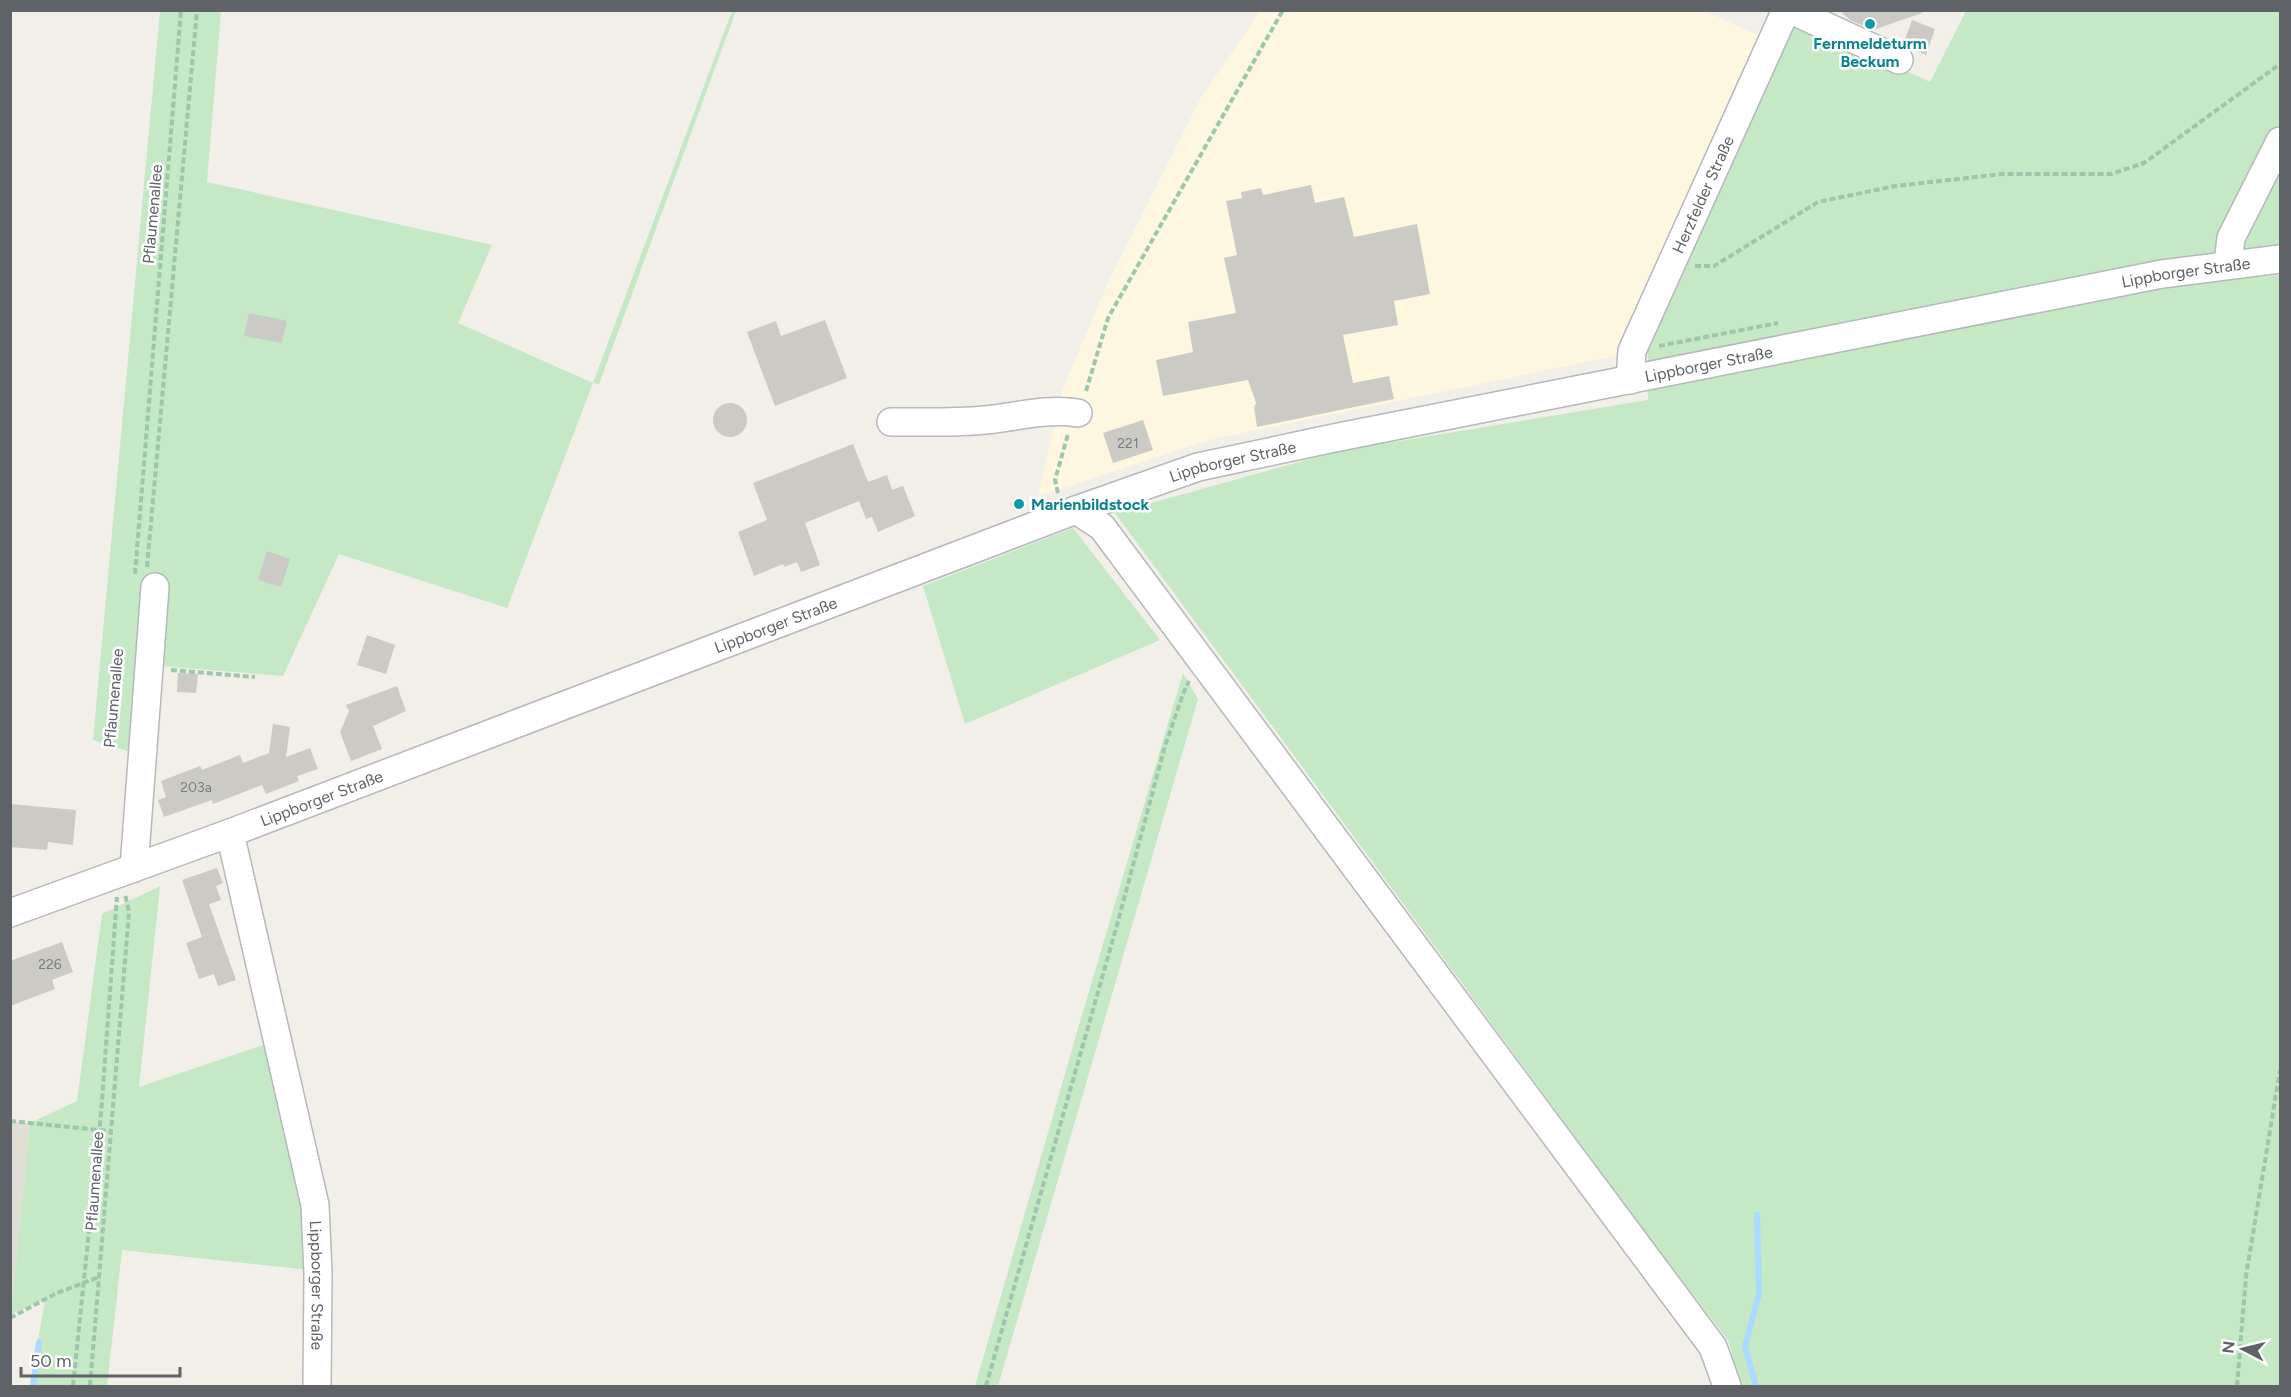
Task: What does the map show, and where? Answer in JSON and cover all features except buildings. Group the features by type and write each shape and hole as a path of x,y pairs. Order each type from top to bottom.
{"street":[{"path":"1788,10 1899,60"},
{"name":"Herzfelder Straße","path":"1630,380 1632,351 1788,10"},
{"path":"2228,264 2231,238 2280,141"},
{"name":"Lippborger Straße","path":"10,913 230,832 1076,510 1198,467 2162,273 2280,259"},
{"path":"891,422 986,420 1037,411 1061,410 1078,413"},
{"path":"1076,510 1102,526 1713,1347 1727,1386"},
{"path":"126,871 149,669 145,582"},
{"name":"Lippborger Straße","path":"230,832 315,1205 318,1273 317,1386"}],"path":[{"name":"Pflaumenallee","path":"145,582 181,10"},
{"path":"1076,510 1062,500 1056,491 1055,480 1066,440 1084,397 1108,318 1283,10"},
{"path":"1671,266 1714,266 1818,202 1895,186 2003,174 2111,174 2144,163 2280,64"},
{"path":"986,1386 1117,925 1165,746 1183,694 1192,677 1204,666"},
{"path":"149,669 255,677"},
{"name":"Pflaumenallee","path":"90,1386 109,1131 129,912 126,871"},
{"path":"2237,1386 2246,1276 2280,1070"},
{"path":"10,1121 109,1131"},
{"path":"10,1318 57,1293 99,1277"}],"shaded area":[{"path":"1702,10 1760,36 1615,356 1213,439 1038,496 1062,391 1109,280 1201,98 1260,11"},
{"path":"10,1121 30,1123 11,1315 10,1315"}],"green space":[{"path":"160,11 221,11 207,182 492,245 458,323 593,383 507,608 339,554 283,676 161,666 151,759 93,740"},
{"path":"732,11 736,11 599,384 593,383"},
{"path":"1966,11 2280,11 2280,249 2223,256 2221,281 2280,275 2280,1386 1741,1386 1728,1340 1661,1253 1115,513 1339,451 1648,400 1648,340 1794,18 1930,82"},
{"path":"1073,528 1160,640 965,724 923,586"},
{"path":"1183,673 1198,699 998,1386 975,1386 1077,1032"},
{"path":"160,886 139,1087 275,1041 310,1204 309,1270 122,1250 107,1386 30,1386 45,1300 11,1314 30,1123 77,1101 102,914"}],"waterway":[{"path":"1756,1386 1745,1346 1759,1294 1757,1215"},
{"path":"33,1386 39,1342"}],"place":[{"name":"Fernmeldeturm Beckum","path":"1870,24"},
{"name":"Marienbildstock","path":"1019,504"}]}
